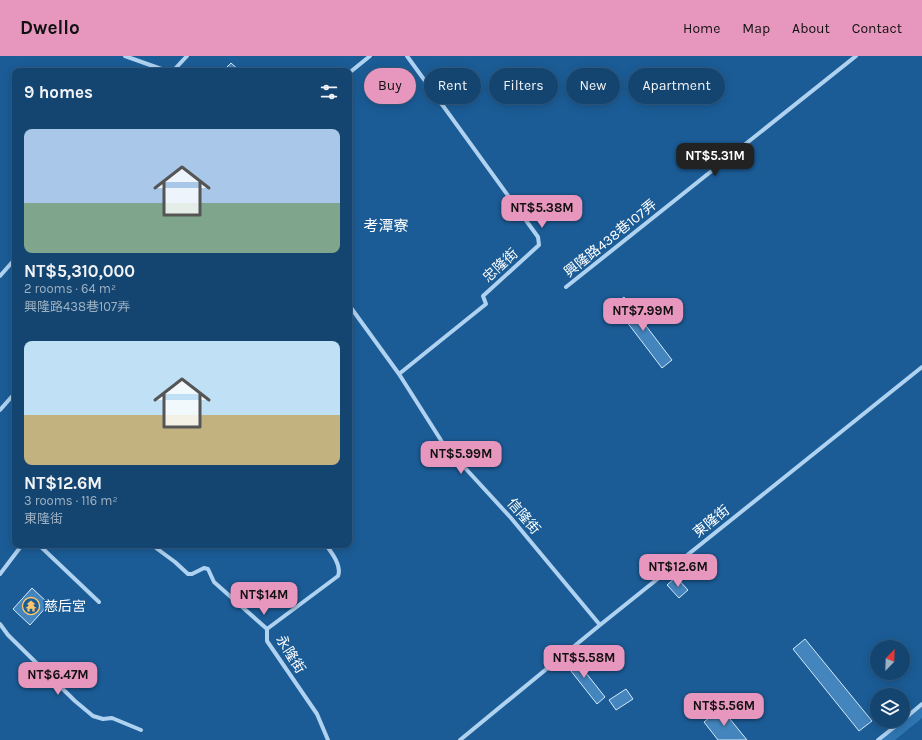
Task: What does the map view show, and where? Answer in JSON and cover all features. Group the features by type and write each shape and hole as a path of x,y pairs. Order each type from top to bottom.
{"street":[{"path":"125,56 159,68"},
{"path":"176,68 187,56"},
{"path":"352,71 370,56"},
{"name":"忠隆街","path":"399,374 486,304 483,296 539,244 538,236 407,56"},
{"name":"興隆路438巷107弄","path":"566,287 856,56"},
{"path":"0,276 12,262"},
{"name":"信隆街","path":"352,309 399,374 444,445 511,518 600,625"},
{"name":"東隆街","path":"460,740 600,625 922,367"},
{"path":"0,410 12,396"},
{"path":"0,574 20,548"},
{"path":"42,548 100,602"},
{"name":"永隆街","path":"156,548 176,562 188,574 192,574 204,568 208,569 214,582 267,629 267,641 317,714 328,740"},
{"path":"267,629 338,576 340,572 333,554 328,548"},
{"path":"0,624 8,635 75,701 93,716 103,719 112,718 141,730"},
{"path":"910,714 922,704"},
{"path":"878,740 892,728"}],"shaded area":[{"path":"922,704 922,718 910,728 910,714"},
{"path":"893,728 910,728 895,740 878,740"}],"building":[{"path":"231,63 237,68 226,68"},
{"path":"624,297 672,360 662,368 614,305"},
{"path":"676,577 688,590 679,598 667,585"},
{"name":"慈后宮","path":"32,588 49,604 30,625 13,609"},
{"path":"805,639 870,719 870,723 859,731 793,649"},
{"path":"571,654 605,697 597,704 563,661"},
{"path":"626,689 633,699 616,710 609,700"},
{"path":"721,708 747,740 718,740 704,722"}],"place":[{"name":"慈后宮","path":"31,606"}],"district":[{"name":"考潭寮","path":"386,226"}]}
